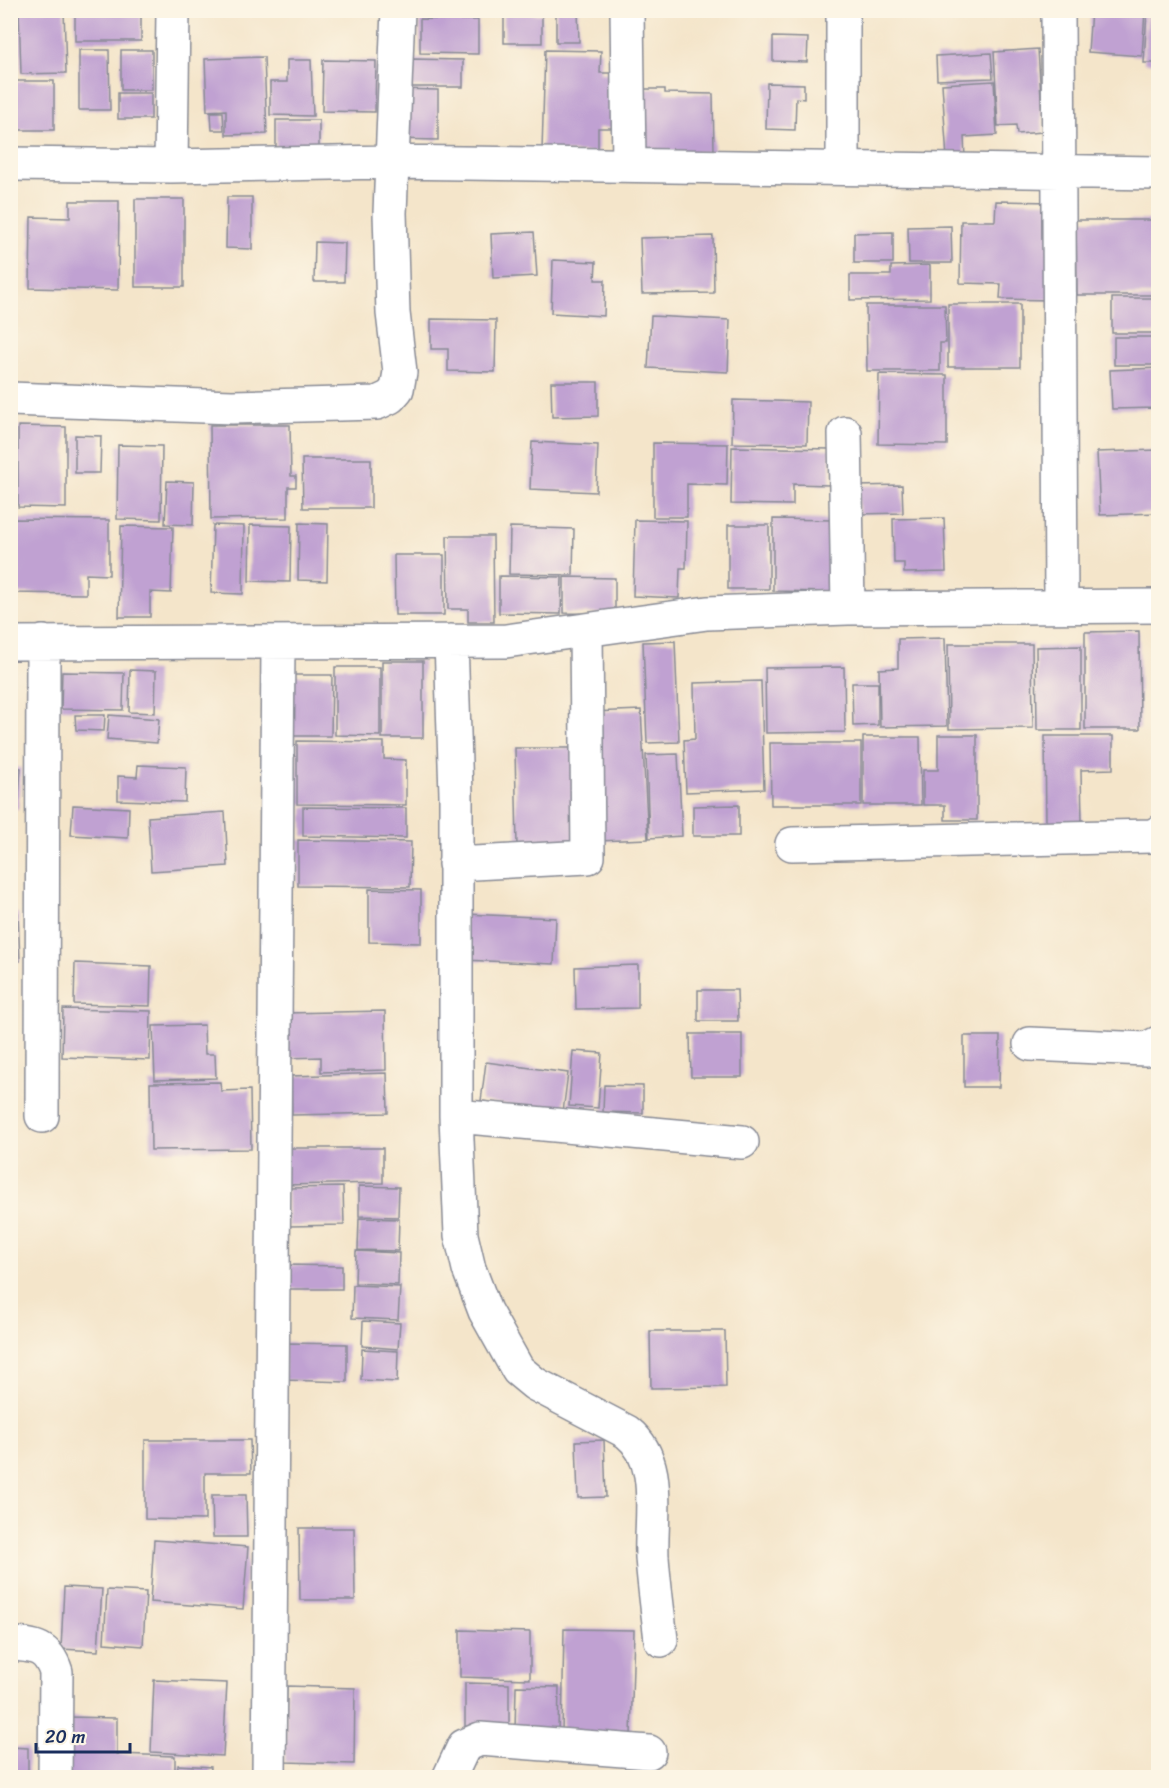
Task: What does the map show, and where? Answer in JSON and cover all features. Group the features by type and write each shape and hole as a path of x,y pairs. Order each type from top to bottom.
{"street":[{"path":"171,166 173,10"},
{"path":"10,399 232,407 377,403 390,398 397,389 400,372 392,290 390,162 398,10"},
{"path":"627,10 628,164"},
{"path":"843,10 843,168"},
{"path":"1058,10 1061,606"},
{"path":"10,164 171,166 390,162 1158,173"},
{"path":"845,433 848,608"},
{"path":"10,643 278,644 528,639 707,613 848,608 1158,606"},
{"path":"455,864 588,857 586,630"},
{"path":"451,641 456,1116 461,1234 469,1269 485,1311 518,1370 535,1384 627,1432 637,1440 647,1457 652,1476 652,1557 661,1640"},
{"path":"42,1116 43,642"},
{"path":"269,1778 278,644"},
{"path":"792,844 1152,836 1158,832"},
{"path":"1030,1044 1146,1049 1158,1043"},
{"path":"456,1116 742,1142"},
{"path":"10,1644 34,1645 46,1651 52,1660 56,1672 55,1778"},
{"path":"449,1778 464,1746 480,1739 649,1752"}],"building":[{"path":"19,10 64,10 66,73 21,74"},
{"path":"75,10 141,10 141,41 75,41"},
{"path":"429,10 461,10 461,15 429,14"},
{"path":"556,10 578,10 579,42 556,42"},
{"path":"1091,10 1145,10 1142,56 1088,52"},
{"path":"1147,10 1158,10 1158,63 1144,63"},
{"path":"504,14 542,14 542,43 504,43"},
{"path":"420,19 478,20 478,54 420,53"},
{"path":"773,37 808,38 807,62 773,61"},
{"path":"1038,49 1043,132 1017,134 1016,125 998,126 994,52"},
{"path":"79,50 109,50 110,110 79,110"},
{"path":"121,50 152,50 152,90 121,90"},
{"path":"545,50 601,51 600,73 614,73 612,128 598,128 598,153 542,151"},
{"path":"991,53 993,78 937,80 936,56"},
{"path":"264,57 267,134 226,135 226,110 207,111 205,59"},
{"path":"411,59 463,60 463,87 410,87"},
{"path":"287,60 311,60 313,116 270,115 270,82 287,82"},
{"path":"323,60 376,61 375,112 322,111"},
{"path":"10,81 54,81 54,130 10,130"},
{"path":"994,81 997,135 964,137 965,158 947,159 942,84"},
{"path":"767,83 804,84 804,99 796,98 795,130 766,129"},
{"path":"396,89 438,90 438,140 395,139"},
{"path":"634,89 665,89 665,93 713,94 714,152 634,152"},
{"path":"118,93 151,93 151,119 118,119"},
{"path":"211,112 223,112 224,130 212,130"},
{"path":"276,120 319,120 319,148 276,147"},
{"path":"227,197 252,197 252,249 226,248"},
{"path":"135,199 184,199 184,287 135,287"},
{"path":"70,201 119,201 118,290 30,288 31,217 70,218"},
{"path":"996,201 1053,202 1052,300 1000,299 1001,284 960,283 961,221 995,221"},
{"path":"1076,220 1158,220 1158,295 1077,295"},
{"path":"951,226 952,263 909,263 908,227"},
{"path":"534,232 537,276 493,278 491,234"},
{"path":"893,232 893,263 854,263 854,233"},
{"path":"713,236 714,293 642,294 640,238"},
{"path":"315,242 345,243 344,282 314,282"},
{"path":"553,260 596,262 595,280 605,280 604,316 551,313"},
{"path":"930,265 930,299 850,300 850,275 891,275 891,266"},
{"path":"1112,298 1158,298 1158,333 1112,333"},
{"path":"948,304 1020,304 1020,367 948,367"},
{"path":"866,305 945,305 946,343 940,343 940,371 867,371"},
{"path":"651,316 730,320 728,372 648,368"},
{"path":"431,319 496,320 495,372 448,371 448,349 431,349"},
{"path":"1114,337 1158,337 1158,365 1114,365"},
{"path":"1158,368 1158,408 1112,409 1110,370"},
{"path":"879,374 947,375 947,445 878,444"},
{"path":"551,382 598,382 598,416 552,417"},
{"path":"733,400 808,402 807,444 732,443"},
{"path":"210,425 290,425 291,476 296,476 296,487 288,487 288,518 211,519"},
{"path":"18,426 66,427 66,508 18,507"},
{"path":"75,435 101,436 100,473 75,473"},
{"path":"532,442 598,445 596,492 530,489"},
{"path":"653,443 728,444 727,485 687,484 687,517 653,517"},
{"path":"118,445 162,446 161,520 117,519"},
{"path":"732,447 830,449 830,485 793,484 793,505 731,504"},
{"path":"1158,450 1158,513 1100,515 1097,452"},
{"path":"302,459 371,459 371,508 303,508"},
{"path":"167,481 194,482 193,525 165,524"},
{"path":"902,485 903,513 859,514 858,486"},
{"path":"944,518 946,572 904,573 904,563 894,563 893,519"},
{"path":"11,519 109,520 109,575 86,574 86,594 10,593"},
{"path":"773,519 833,520 833,592 773,591"},
{"path":"635,520 687,521 686,568 680,568 679,598 633,596"},
{"path":"299,523 328,524 327,581 298,580"},
{"path":"213,525 244,526 243,594 211,593"},
{"path":"250,525 291,526 290,582 249,581"},
{"path":"728,525 769,525 769,589 728,589"},
{"path":"121,526 173,527 171,593 150,592 150,617 119,617"},
{"path":"510,527 574,529 573,575 509,574"},
{"path":"447,536 493,536 494,622 468,622 468,609 448,609"},
{"path":"394,555 444,555 444,615 395,615"},
{"path":"499,576 562,577 561,614 499,613"},
{"path":"564,577 615,578 615,614 564,613"},
{"path":"1139,631 1140,729 1085,729 1085,632"},
{"path":"945,638 947,726 880,727 879,669 898,668 898,639"},
{"path":"675,641 679,742 647,743 643,642"},
{"path":"948,644 1032,644 1033,728 949,729"},
{"path":"1081,646 1081,730 1037,730 1036,647"},
{"path":"382,661 423,661 423,738 382,738"},
{"path":"335,667 380,667 380,736 335,735"},
{"path":"844,667 845,732 766,733 765,668"},
{"path":"130,670 156,671 155,713 129,712"},
{"path":"62,672 124,673 123,710 61,709"},
{"path":"292,675 332,675 331,736 291,736"},
{"path":"761,681 764,789 686,792 684,740 695,739 694,683"},
{"path":"852,683 878,683 878,725 853,726"},
{"path":"641,710 648,839 597,841 591,712"},
{"path":"75,715 105,715 104,731 76,730"},
{"path":"109,715 159,719 157,743 107,739"},
{"path":"938,735 977,735 977,820 945,820 945,805 923,805 923,770 938,770"},
{"path":"1045,736 1113,736 1113,769 1081,770 1082,823 1046,824"},
{"path":"863,737 920,737 921,805 863,805"},
{"path":"297,741 384,742 384,759 406,760 406,805 297,804"},
{"path":"770,743 861,743 861,805 771,805"},
{"path":"515,748 574,748 576,846 517,847"},
{"path":"678,754 682,836 649,838 646,755"},
{"path":"138,765 186,767 185,802 118,800 118,776 137,777"},
{"path":"10,767 21,768 18,809 10,808"},
{"path":"73,805 129,808 128,838 71,835"},
{"path":"739,805 739,836 693,836 693,806"},
{"path":"303,807 406,808 406,838 303,836"},
{"path":"225,812 228,866 151,871 148,817"},
{"path":"298,840 411,842 410,887 298,886"},
{"path":"369,889 421,890 421,943 369,942"},
{"path":"10,913 18,913 20,961 10,962"},
{"path":"465,914 556,918 554,964 463,960"},
{"path":"75,963 151,966 150,1006 74,1004"},
{"path":"638,965 638,1008 576,1009 575,967"},
{"path":"698,990 737,990 738,1021 698,1021"},
{"path":"63,1009 151,1011 150,1060 62,1057"},
{"path":"385,1011 386,1070 321,1072 321,1057 286,1058 286,1013"},
{"path":"204,1025 205,1054 215,1054 216,1078 155,1080 153,1026"},
{"path":"690,1034 742,1034 742,1077 691,1077"},
{"path":"964,1036 1000,1036 999,1087 964,1087"},
{"path":"573,1051 602,1053 598,1108 569,1106"},
{"path":"486,1062 568,1073 563,1112 481,1101"},
{"path":"387,1073 388,1113 292,1115 291,1076"},
{"path":"220,1082 221,1091 250,1090 251,1149 151,1150 150,1083"},
{"path":"604,1085 643,1086 643,1113 603,1112"},
{"path":"282,1148 383,1148 383,1183 283,1185"},
{"path":"359,1186 399,1187 398,1217 359,1216"},
{"path":"343,1187 344,1225 288,1226 287,1188"},
{"path":"359,1218 399,1219 398,1251 358,1250"},
{"path":"356,1251 399,1253 398,1285 355,1283"},
{"path":"287,1265 342,1266 342,1289 287,1289"},
{"path":"353,1285 400,1287 398,1320 352,1318"},
{"path":"363,1321 400,1323 398,1349 362,1346"},
{"path":"650,1331 725,1331 726,1387 651,1388"},
{"path":"285,1343 347,1344 347,1382 285,1380"},
{"path":"362,1349 398,1351 397,1382 361,1380"},
{"path":"145,1440 250,1440 251,1473 205,1473 205,1520 145,1519"},
{"path":"604,1440 606,1497 578,1498 576,1441"},
{"path":"212,1495 246,1495 247,1537 213,1537"},
{"path":"299,1528 354,1528 355,1600 300,1600"},
{"path":"154,1540 248,1547 243,1609 150,1602"},
{"path":"64,1587 102,1589 98,1651 61,1649"},
{"path":"107,1590 146,1592 143,1646 104,1643"},
{"path":"564,1629 634,1630 631,1736 562,1734"},
{"path":"460,1630 530,1632 530,1679 460,1677"},
{"path":"154,1680 227,1683 223,1756 151,1752"},
{"path":"465,1683 509,1684 509,1730 465,1729"},
{"path":"287,1686 355,1688 354,1764 285,1762"},
{"path":"516,1686 559,1687 558,1732 515,1731"},
{"path":"66,1717 117,1718 117,1754 175,1756 175,1778 65,1778"},
{"path":"10,1747 28,1748 28,1778 10,1778"},
{"path":"178,1765 211,1767 210,1778 177,1778"}]}
